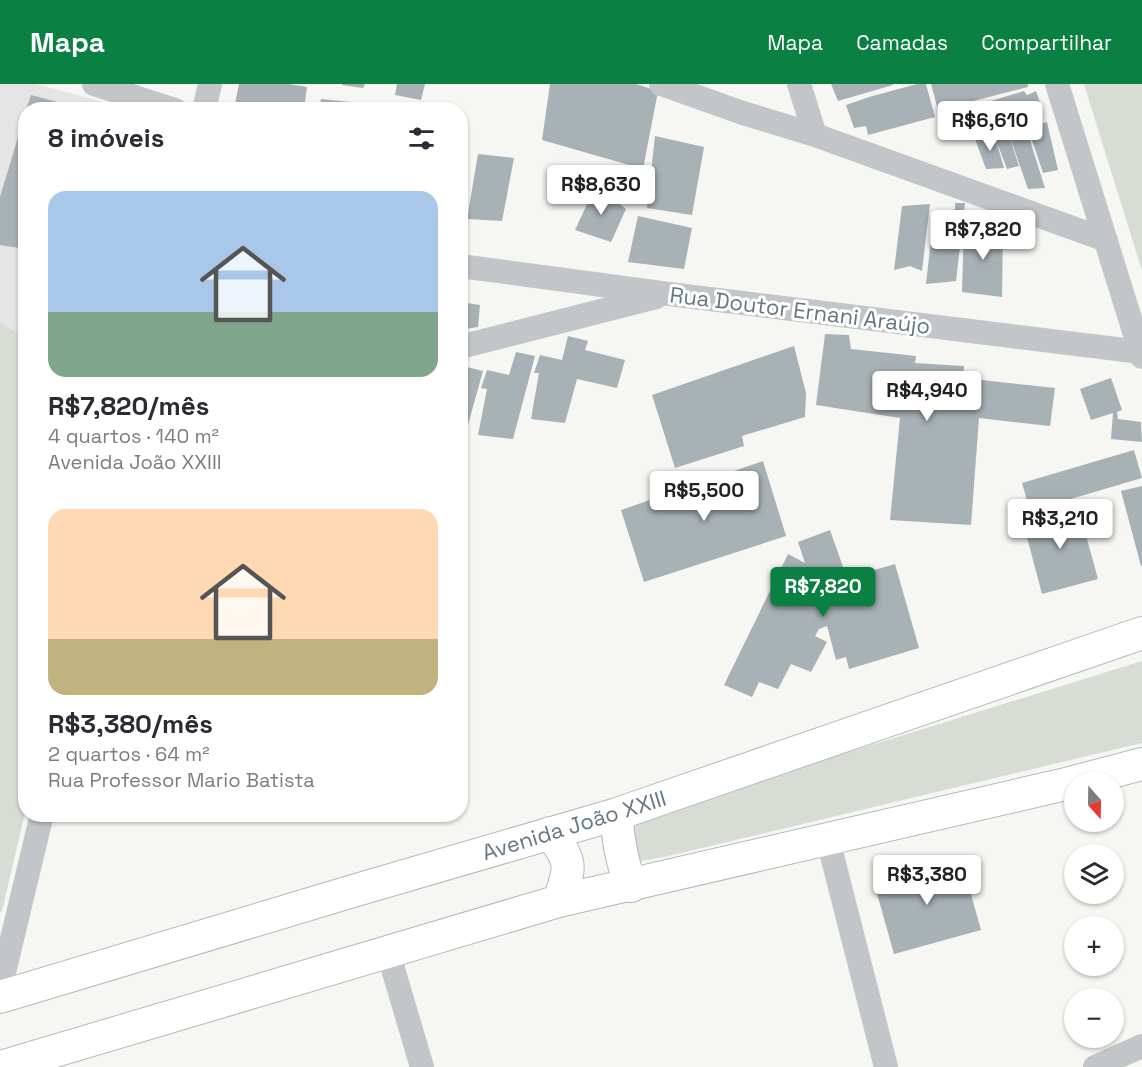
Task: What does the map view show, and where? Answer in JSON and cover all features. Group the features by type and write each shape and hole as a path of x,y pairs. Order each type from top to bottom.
{"main road":[{"name":"Avenida João XXIII","path":"0,997 617,814 1142,633"},
{"path":"1,1067 559,901 828,840 1142,764"},
{"path":"617,814 621,855 631,886"},
{"path":"550,833 560,845 568,865 559,901"}],"street":[{"path":"94,84 150,102"},
{"path":"206,102 210,84"},
{"path":"661,84 815,135 1106,240"},
{"path":"799,84 815,135"},
{"path":"1057,84 1141,355"},
{"name":"Rua Doutor Ernani Araújo","path":"468,267 1141,355"},
{"path":"468,345 669,294"},
{"path":"0,989 40,822"},
{"path":"828,840 886,1067"},
{"path":"388,952 422,1067"},
{"path":"1095,1067 1142,1046"}],"shaded area":[{"path":"0,84 36,84 103,102 18,102 18,334 0,322"},
{"path":"1084,84 1142,84 1142,271"},
{"path":"0,322 18,334 18,822 23,822 0,912"},
{"path":"1142,661 1142,743 664,857 634,862 629,829 656,812"}],"building":[{"path":"239,84 289,84 307,87 305,102 235,102"},
{"path":"342,84 365,84 363,88"},
{"path":"397,84 425,84 421,100 395,95"},
{"path":"550,84 636,84 658,91 643,169 542,140"},
{"path":"831,84 893,84 893,85 838,101"},
{"path":"917,84 926,84 935,117 868,135 866,126 854,128 846,105"},
{"path":"931,84 1028,84 1028,87 938,110"},
{"path":"1024,91 1027,95 1036,91 1041,105 1030,110 1032,117 986,130 986,134 973,137 968,108"},
{"path":"31,95 58,102 29,102"},
{"path":"321,99 351,102 320,102"},
{"path":"1047,122 1058,170 1043,173 1028,128"},
{"path":"1008,132 1019,166 1007,169 995,137"},
{"path":"994,133 1004,168 986,169 975,139"},
{"path":"1028,134 1045,188 1028,189 1011,140"},
{"path":"655,136 704,147 692,215 647,208"},
{"path":"18,137 18,248 0,245 0,197"},
{"path":"478,154 514,158 502,221 468,219"},
{"path":"596,185 626,209 611,242 575,230"},
{"path":"955,203 965,203 956,281 926,284 934,213 955,213"},
{"path":"930,204 922,271 910,266 894,270 902,206"},
{"path":"638,216 692,228 684,269 628,262"},
{"path":"964,226 1003,227 1002,297 962,292"},
{"path":"468,303 480,305 478,327 468,329"},
{"path":"825,334 849,335 851,349 916,356 915,363 964,366 963,378 1055,388 1050,426 979,418 971,525 890,520 900,418 816,405"},
{"path":"568,336 588,341 585,350 625,360 617,388 577,379 565,423 531,419 539,373 534,373 540,355 562,360"},
{"path":"794,346 806,393 805,417 742,436 744,446 675,468 652,395"},
{"path":"516,352 535,356 513,439 478,435 487,389 481,388 487,370 509,375"},
{"path":"468,367 483,371 468,425"},
{"path":"1111,378 1122,410 1117,412 1118,419 1141,422 1142,442 1111,439 1113,413 1091,420 1080,389"},
{"path":"1134,450 1142,478 1030,511 1022,483"},
{"path":"763,461 786,536 644,582 621,510"},
{"path":"1142,486 1142,566 1141,566 1121,491"},
{"path":"1078,506 1098,579 1042,594 1023,522"},
{"path":"830,530 847,578 895,564 919,648 849,669 846,657 836,660 827,626 819,629 815,636 827,642 811,672 791,664 778,689 759,682 752,697 724,685 788,554 805,563 798,542"},
{"path":"961,859 981,930 894,954 874,883"}]}
